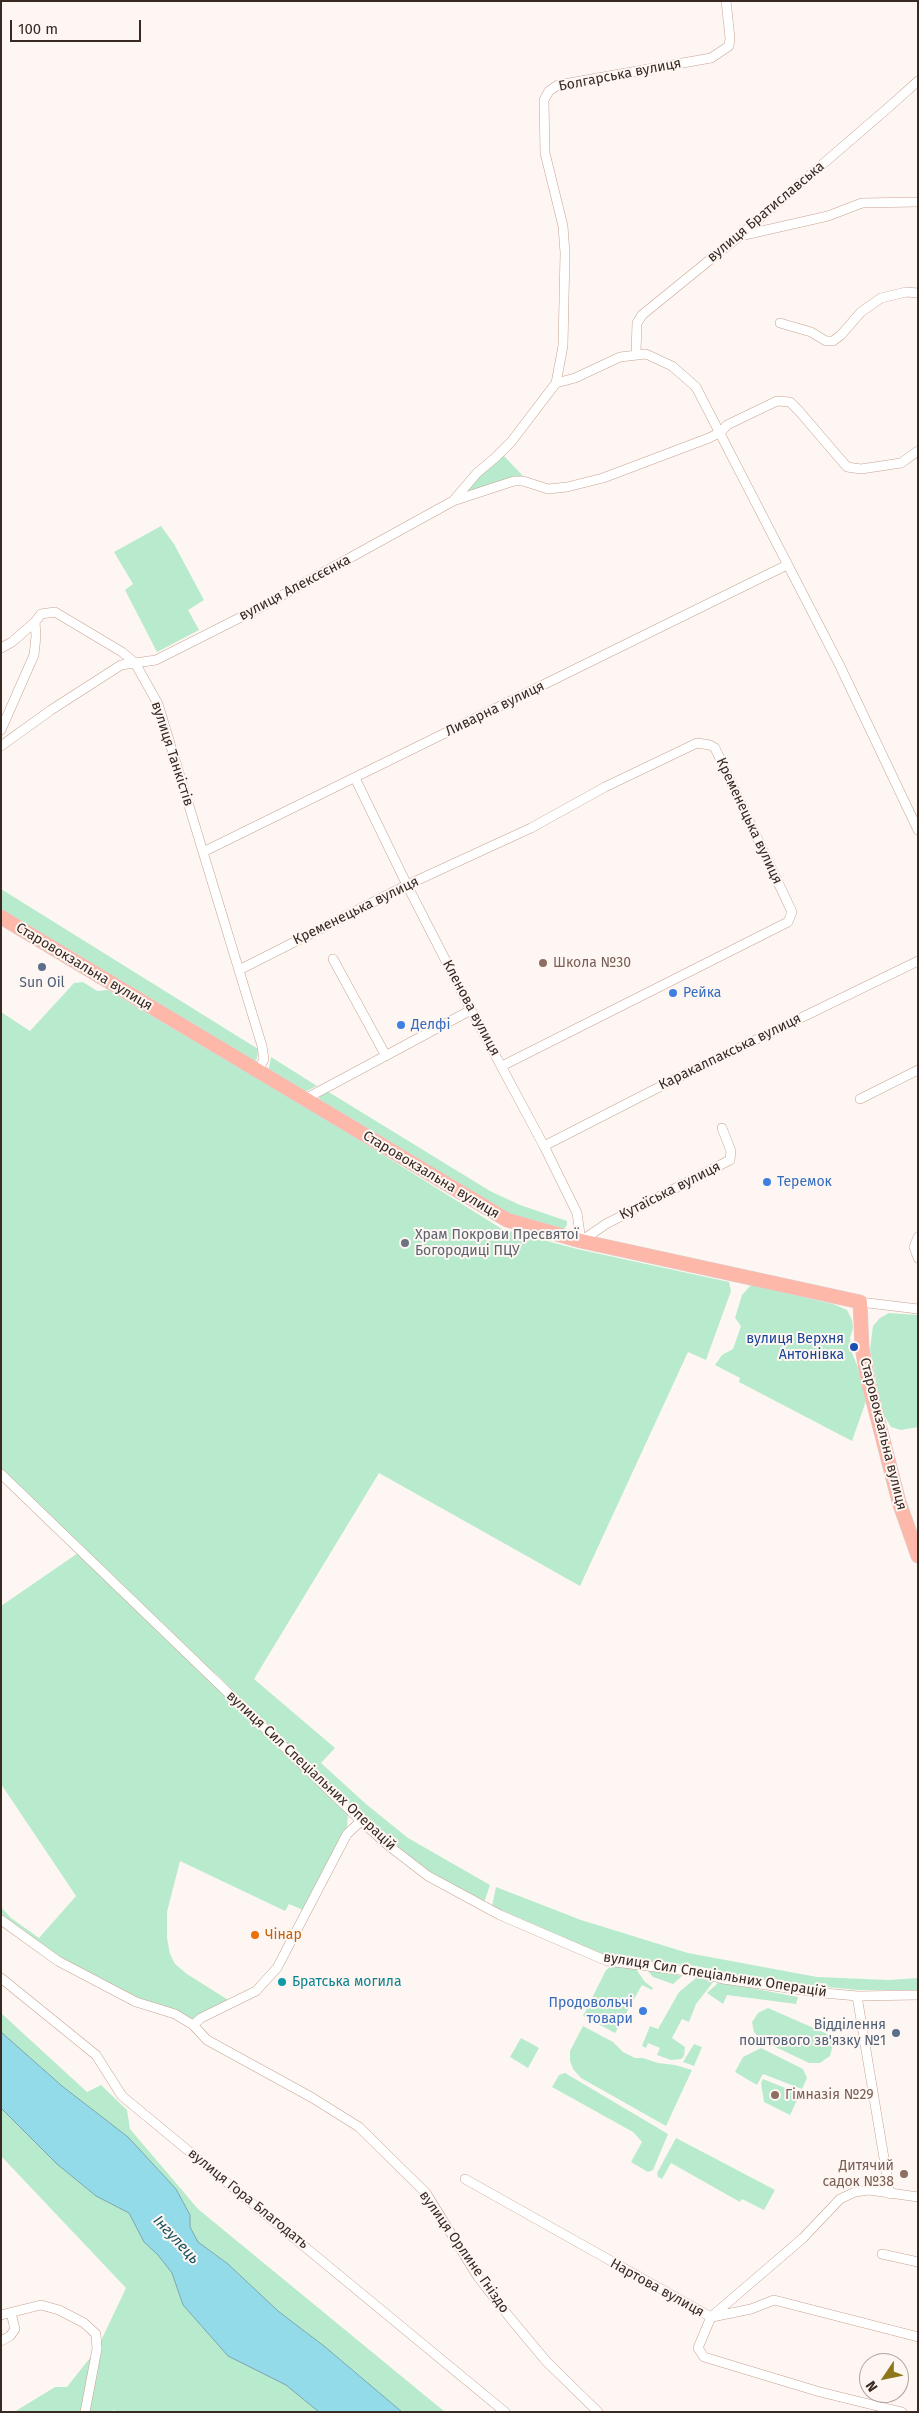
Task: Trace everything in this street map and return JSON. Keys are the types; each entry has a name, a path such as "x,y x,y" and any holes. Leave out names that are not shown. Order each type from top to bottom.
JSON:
{"main road":[{"name":"Старовокзальна вулиця","path":"1,917 507,1220 581,1241 860,1302 862,1348 869,1385 896,1492 916,1549"}],"street":[{"name":"Болгарська вулиця","path":"556,383 565,326 565,253 563,226 545,153 544,100 549,91 558,84 712,58 729,46 730,38 726,1"},
{"name":"вулиця Братиславська","path":"636,354 638,319 738,237 889,108 918,80"},
{"path":"738,237 828,216 862,203 918,202"},
{"path":"780,323 811,332 826,341 833,341 841,335 861,312 881,298 906,292 918,293"},
{"path":"556,383 575,378 604,363 636,354 657,358 688,379 701,394 840,666 918,830"},
{"name":"вулиця Алексєєнка","path":"1,746 121,665 156,660 259,608 453,501 477,473 510,442 556,383"},
{"path":"453,501 514,480 524,480 548,489 567,487 603,478 721,432 727,425 777,401 790,402 799,410 847,467 861,470 901,464 918,451"},
{"name":"Ливарна вулиця","path":"203,852 787,565"},
{"name":"вулиця Танкістів","path":"1,648 12,642 35,622 41,614 55,612 122,652 135,663 158,704 262,1046 264,1059 258,1071"},
{"path":"1,730 34,655 35,622"},
{"name":"Кременецька вулиця","path":"239,970 407,885 531,828 605,788 697,743 704,743 715,748 792,912 788,922 502,1066"},
{"name":"Кленова вулиця","path":"355,778 407,885 544,1146 577,1213 581,1241"},
{"path":"333,959 386,1056"},
{"name":"Каракалпакська вулиця","path":"544,1146 673,1080 918,961"},
{"path":"305,1099 471,1010"},
{"path":"860,1099 918,1070"},
{"name":"Кутаїська вулиця","path":"581,1241 606,1224 730,1160 731,1151 722,1128"},
{"path":"918,1237 914,1247 918,1258"},
{"path":"860,1302 918,1309"},
{"name":"вулиця Сил Спеціальних Операцій","path":"1,1474 361,1820 389,1846 428,1876 500,1915 607,1961 695,1972 723,1979 776,1987 857,1996 918,1995"},
{"path":"193,2024 201,2018 256,1991 277,1968 347,1834 361,1820"},
{"name":"вулиця Орлине Гніздо","path":"1,1920 58,1961 128,1998 175,2014 193,2024 208,2040 347,2120 393,2159 426,2193 478,2278 546,2361 598,2412"},
{"name":"вулиця Гора Благодать","path":"1,1978 96,2056 122,2096 505,2412"},
{"path":"857,1996 890,2194"},
{"name":"Нартова вулиця","path":"465,2179 711,2317 698,2348 704,2357 820,2392 902,2412"},
{"path":"711,2317 803,2238 840,2199 855,2192 869,2190 918,2197"},
{"path":"882,2254 918,2262"},
{"path":"711,2317 751,2309 774,2300 918,2336"},
{"path":"1,2315 42,2305 59,2310 84,2323 96,2334 97,2349 85,2412"},
{"path":"1,2341 10,2336 15,2329 11,2313"}],"green space":[{"path":"503,455 524,477 500,481 468,494 464,490"},
{"path":"161,526 174,544 204,600 188,610 199,630 157,652 125,590 133,584 114,552"},
{"path":"1,889 258,1049 257,1059 254,1061 1,910"},
{"path":"83,982 97,991 108,990 329,1121 502,1229 577,1249 729,1282 731,1291 706,1360 688,1352 580,1586 379,1473 254,1679 335,1748 321,1763 366,1804 408,1838 490,1885 484,1903 430,1873 390,1843 215,1673 212,1677 1,1474 1,1012 30,1031 74,983"},
{"path":"271,1057 317,1086 304,1092 272,1074 269,1068"},
{"path":"327,1091 490,1191 520,1205 567,1221 567,1225 564,1229 517,1219 319,1101 320,1095"},
{"path":"751,1285 833,1304 847,1310 852,1320 853,1328 850,1338 852,1353 859,1370 866,1401 852,1441 739,1382 740,1378 715,1365 722,1355 733,1349 741,1326 735,1318 742,1295"},
{"path":"889,1313 918,1315 918,1427 901,1430 891,1427 882,1412 870,1349 873,1326 880,1318"},
{"path":"78,1553 340,1804 348,1815 347,1827 303,1910 289,1904 285,1911 180,1861 167,1912 167,1938 170,1954 175,1964 187,1974 233,2003 193,2025 113,1991 1,1920 1,1907 11,1918 39,1938 76,1896 1,1784 1,1606"},
{"path":"496,1887 581,1920 688,1953 817,1977 889,1980 918,1978 918,1990 858,1990 764,1981 696,1966 609,1957 492,1906"},
{"path":"614,1965 636,1969 645,1982 653,1988 652,1990 642,1985 615,2033 583,2016 606,1970"},
{"path":"646,1969 682,1976 673,1984 653,1977"},
{"path":"696,1978 714,1981 696,2004 689,2022 682,2019 672,2038 685,2047 684,2056 681,2059 671,2060 657,2055 660,2048 648,2043 646,2048 642,2046 650,2026 658,2029 679,1992"},
{"path":"719,1982 798,1997 796,2004 727,1995 723,2004 707,1993"},
{"path":"768,2008 831,2037 833,2045 830,2056 820,2063 809,2063 761,2040 754,2032 752,2022 758,2013"},
{"path":"1,2013 87,2092 101,2085 127,2110 130,2129 198,2209 445,2412 402,2412 324,2346 278,2311 228,2264 198,2242 190,2227 190,2215 176,2189 128,2137 62,2086 1,2032"},
{"path":"583,2026 613,2042 623,2052 635,2058 643,2058 692,2070 666,2126 581,2078 573,2069 570,2061 570,2051"},
{"path":"521,2038 539,2048 528,2068 510,2057"},
{"path":"694,2044 702,2047 694,2066 683,2062"},
{"path":"761,2048 803,2069 807,2078 802,2089 763,2074 757,2085 735,2072 743,2057"},
{"path":"565,2073 668,2134 653,2170 648,2172 631,2162 642,2142 633,2132 552,2087 559,2075"},
{"path":"763,2079 800,2094 790,2115 764,2102 761,2083"},
{"path":"1,2108 57,2164 96,2196 129,2213 144,2242 158,2255 172,2273 183,2305 228,2356 286,2385 319,2412 117,2412 114,2410 112,2412 14,2412 55,2387 67,2387 97,2349 126,2288 1,2156"},
{"path":"676,2138 775,2190 764,2210 742,2199 740,2202 671,2163 662,2179 658,2177 657,2173"}],"water":[{"name":"Інгулець","path":"1,2032 62,2086 128,2137 176,2189 190,2215 190,2227 198,2242 228,2264 278,2311 324,2346 402,2412 319,2412 286,2385 228,2356 183,2305 172,2273 158,2255 144,2242 129,2213 96,2196 57,2164 1,2108"}],"place":[{"name":"Школа №30","path":"543,963"},
{"name":"Sun Oil","path":"42,967"},
{"name":"Рейка","path":"673,993"},
{"name":"Делфі","path":"401,1025"},
{"name":"Теремок","path":"767,1182"},
{"name":"Храм Покрови Пресвятої Богородиці ПЦУ","path":"405,1243"},
{"name":"вулиця Верхня Антонівка","path":"854,1347"},
{"name":"Чінар","path":"255,1935"},
{"name":"Братська могила","path":"282,1982"},
{"name":"Продовольчі товари","path":"643,2011"},
{"name":"Відділення поштового зв'язку №1","path":"896,2033"},
{"name":"Гімназія №29","path":"775,2095"},
{"name":"Дитячий садок №38","path":"904,2174"}]}
